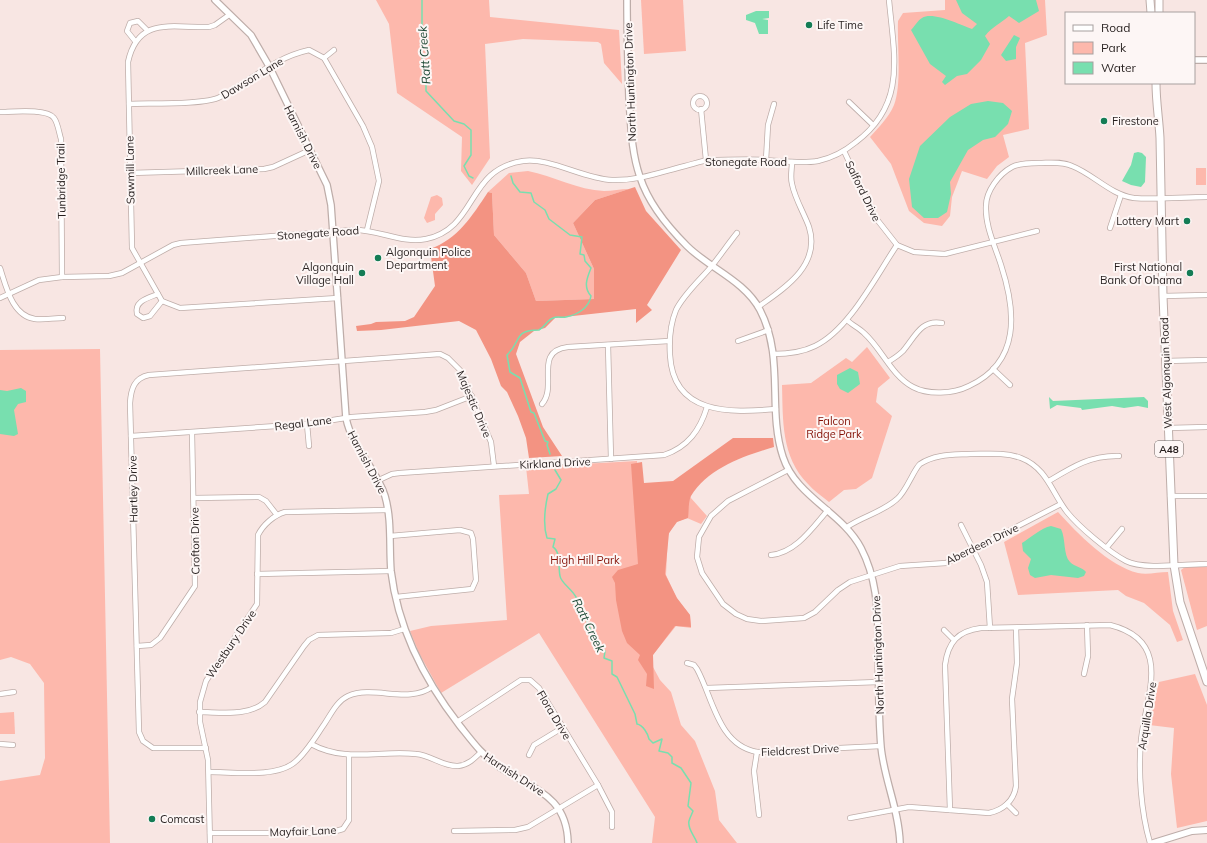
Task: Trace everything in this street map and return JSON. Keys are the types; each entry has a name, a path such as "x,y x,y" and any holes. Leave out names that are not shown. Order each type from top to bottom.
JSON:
{"main road":[{"path":"1150,0 1151,12"},
{"path":"1159,0 1159,12"},
{"name":"West Algonquin Road","path":"1156,84 1156,109 1159,116 1160,138 1163,296 1170,496 1174,564 1180,602 1207,682"},
{"path":"1152,843 1192,831 1207,830"}],"street":[{"name":"Harnish Drive","path":"215,0 251,35 269,66 327,185 331,206 346,418 350,435 379,480 388,510 391,571 404,630 432,687 457,722 481,752 498,766 541,791 550,798 559,809 565,823 568,843"},
{"name":"North Huntington Drive","path":"626,0 631,142 640,178 652,202 671,229 689,248 740,287 758,307 769,330 773,354 780,449 788,470 800,485 847,527 859,544 872,574 877,602 881,746 898,826 900,843"},
{"name":"Stonegate Road","path":"0,298 40,280 62,277 109,276 122,273 173,245 181,243 332,231 367,230 408,240 422,240 439,235 452,227 462,217 482,184 501,167 525,161 540,161 590,177 613,180 640,178 706,160 766,160 792,162 819,161 844,151 862,137 887,107 894,82 889,0"},
{"path":"135,41 127,31 130,23 138,21 147,30 167,27 209,27 215,25 229,15"},
{"name":"Sawmill Lane","path":"147,30 135,41 128,62 132,248 162,301"},
{"name":"Dawson Lane","path":"129,104 206,101 219,98 273,63 297,53 309,50 324,58"},
{"path":"334,50 324,58 363,126 372,147 379,181 367,230"},
{"path":"1195,60 1207,60"},
{"path":"849,102 873,125"},
{"path":"766,160 768,125 774,104"},
{"path":"701,109 706,160"},
{"name":"Tunbridge Trail","path":"0,112 36,111 50,115 54,118 59,129 61,139 62,277"},
{"name":"Millcreek Lane","path":"130,173 264,169 273,167 310,150"},
{"name":"Salford Drive","path":"844,151 875,217 896,245"},
{"path":"758,307 787,287 800,273 811,252 811,235 792,183 792,162"},
{"path":"847,320 865,333 898,377 906,383 923,391 933,392 961,390 970,386 993,369 1009,345 1011,326 1008,289 986,218 985,205 989,192 1004,171 1014,166 1048,163 1070,165 1121,194 1134,198 1207,197"},
{"path":"1110,228 1121,194"},
{"path":"773,354 788,354 814,347 830,337 847,320 896,245 914,252 945,254 1037,231"},
{"path":"737,233 676,310 669,341 672,371 678,386 687,396 708,407 728,411 776,409"},
{"path":"0,268 15,306 28,317 34,319 63,318"},
{"path":"158,294 140,303 136,308 138,314 142,318 150,316 162,301 186,309 338,298"},
{"path":"1163,296 1207,295"},
{"path":"888,362 902,352 914,335 923,327 930,322 942,323"},
{"path":"738,341 769,330"},
{"path":"542,404 548,395 548,361 554,352 562,347 669,341"},
{"path":"608,344 611,459"},
{"name":"Majestic Drive","path":"342,361 440,354 455,363 460,370 472,396 491,442 494,466"},
{"path":"1166,360 1207,360"},
{"name":"Hartley Drive","path":"206,748 158,749 150,747 143,741 138,726 131,393 136,381 144,376 342,361"},
{"path":"993,369 1010,385"},
{"name":"Regal Lane","path":"131,436 307,424 346,418 436,410 472,396"},
{"name":"Kirkland Drive","path":"379,480 392,474 657,456 678,449 694,436 708,407"},
{"path":"307,424 309,446"},
{"path":"1168,428 1207,427"},
{"name":"Crofton Drive","path":"137,646 151,644 160,638 195,586 192,433"},
{"path":"847,527 859,518 889,506 903,493 919,465 943,455 994,454 1017,456 1035,466 1049,481 1061,504 1074,521 1125,560 1139,565 1207,564"},
{"path":"1049,481 1081,462 1091,458 1099,456 1118,456"},
{"name":"Aberdeen Drive","path":"788,470 728,501 711,516 702,530 697,551 699,565 723,604 732,612 747,619 761,621 798,619 815,612 844,585 872,574 900,566 946,563 1061,504"},
{"path":"1170,496 1207,496"},
{"path":"194,498 259,497 266,501 277,515 291,512 388,510"},
{"path":"771,554 784,551 803,538 828,510"},
{"name":"Westbury Drive","path":"210,843 209,772 199,712 201,694 206,681 255,608 257,600 258,534 262,528 277,515"},
{"path":"961,525 988,582 990,628"},
{"path":"1108,547 1122,529"},
{"path":"390,536 460,530 471,533 473,538 476,580 472,589 396,597"},
{"path":"257,574 391,571"},
{"path":"1084,674 1088,656 1087,625"},
{"name":"Arquilla Drive","path":"953,640 969,630 990,628 1110,625 1127,631 1142,643 1151,662 1152,679 1141,754 1143,811 1152,843"},
{"path":"850,818 894,808 917,807 989,813 999,810 1007,804 1013,795 1016,786 1012,699 1017,663 1016,628"},
{"path":"199,712 245,711 261,706 304,646 309,640 318,635 391,634 404,630"},
{"path":"944,630 953,640 948,649 945,665 950,810"},
{"name":"Fieldcrest Drive","path":"687,662 694,665 697,669 707,688 727,735 738,746 756,752 881,746"},
{"name":"Flora Drive","path":"457,722 510,686 521,680 530,680 539,688 598,785 612,812 612,827"},
{"path":"707,688 880,682"},
{"path":"209,772 278,770 296,762 311,744 336,706 347,697 360,694 414,693 432,687"},
{"path":"0,694 14,692"},
{"path":"529,755 534,745 562,728"},
{"path":"0,744 13,745"},
{"path":"311,744 329,752 349,755 415,753 454,766 470,763 481,752"},
{"path":"756,752 754,771 759,815"},
{"name":"Mayfair Lane","path":"210,833 333,832 343,829 349,820 350,814 349,755"},
{"path":"454,831 521,829 528,827 598,785"},
{"path":"1007,804 1016,813"}],"green space":[{"path":"376,0 489,0 490,17 619,30 622,84 604,63 601,44 598,42 523,39 485,44 490,158 472,185 461,171 462,137 397,93 389,24"},
{"path":"641,0 683,0 686,51 644,54"},
{"path":"945,0 1045,0 1047,35 1025,43 1029,129 1003,135 1009,157 997,166 987,179 962,171 952,197 950,216 942,226 924,223 909,211 891,164 870,137 884,122 894,105 899,76 898,21 903,13 945,10"},
{"path":"1196,168 1206,168 1206,185 1196,185"},
{"path":"528,171 575,186 594,190 607,191 629,189 595,200 573,223 594,269 594,299 536,301 526,273 494,235 492,193 488,192 509,173"},
{"path":"437,195 442,198 443,205 435,214 435,220 427,223 424,218 431,197"},
{"name":"Falcon Ridge Park","path":"867,347 890,378 878,388 876,402 892,416 872,478 856,489 844,490 829,502 815,491 799,473 788,450 785,438 782,385 811,383 846,358 852,362"},
{"path":"100,349 110,843 0,843 0,781 40,775 45,758 44,683 30,664 11,657 0,660 0,350"},
{"name":"High Hill Park","path":"637,461 639,499 690,497 707,516 701,524 687,518 676,522 668,535 666,575 677,599 690,615 691,628 676,626 652,656 653,667 660,680 671,692 681,725 695,741 715,791 719,820 737,843 652,843 655,817 539,633 441,693 419,653 410,631 431,626 507,620 499,495 529,494 526,467"},
{"path":"1058,512 1094,548 1127,569 1142,574 1168,572 1173,611 1183,640 1177,642 1170,625 1144,603 1126,596 1118,590 1018,595 1004,542"},
{"path":"1207,566 1207,626 1197,630 1181,570 1185,567"},
{"path":"1195,674 1207,705 1207,821 1177,828 1171,774 1174,728 1149,725 1159,682"},
{"path":"14,712 15,734 0,734 0,713"}],"shaded area":[{"path":"635,187 646,211 681,250 647,305 652,310 636,323 636,309 555,318 545,328 534,331 520,342 516,354 543,427 562,456 529,458 526,438 518,416 507,392 501,386 491,359 476,330 459,321 381,330 357,331 356,326 376,322 405,321 414,317 435,286 430,249 449,239 464,226 488,192 492,193 494,235 526,273 536,301 594,299 594,269 573,223 595,200"},
{"path":"733,438 773,438 774,447 728,464 707,478 698,486 690,498 688,518 677,522 669,533 665,574 677,598 690,615 691,627 675,626 653,655 654,689 646,686 647,674 638,660 640,655 627,643 622,631 616,600 615,583 612,577 618,570 638,564 631,464 642,462 644,483 673,481"}],"water":[{"path":"956,0 1036,0 1039,11 1019,23 1009,16 994,27 985,36 990,44 981,60 967,74 957,76 945,85 942,82 946,76 930,64 911,30 922,18 927,16 939,17 972,29 977,24 962,13"},
{"path":"756,11 769,11 769,18 762,19 768,20 768,34 759,34 755,23 746,20 746,15"},
{"path":"1014,35 1020,38 1016,47 1016,59 1006,61 1001,55"},
{"path":"988,101 1003,103 1012,111 1008,124 995,137 983,140 968,150 950,182 951,194 947,212 938,218 924,218 912,207 909,179 920,146 950,117 971,104"},
{"path":"1134,153 1142,153 1146,157 1145,182 1141,187 1122,181 1131,165"},
{"path":"850,368 858,372 860,384 848,393 840,389 837,384 837,375"},
{"path":"21,388 26,391 26,402 18,404 14,410 18,434 14,436 0,434 0,390 7,391"},
{"path":"1049,397 1053,401 1144,397 1148,401 1148,408 1138,406 1124,408 1112,406 1082,410 1081,408 1057,405 1050,409"},
{"path":"1051,526 1061,529 1064,537 1066,555 1072,564 1086,572 1084,576 1078,578 1051,575 1035,578 1030,575 1028,568 1031,559 1023,551 1022,543 1040,531"}],"waterway":[{"name":"Ratt Creek","path":"422,0 422,57 425,72 424,78 426,80 426,91 454,121 464,124 471,130 471,155 464,166 469,176 473,178"},
{"name":"Ratt Creek","path":"511,176 513,183 520,192 531,193 534,202 545,210 549,219 570,235 582,237 580,254 584,255 585,261 591,268 586,286 591,296 588,304 578,313 570,316 556,317 551,319 539,330 531,330 521,334 512,350 507,355 510,372 520,378 531,412 534,413 545,441 548,442 547,445 550,454"},
{"name":"Ratt Creek","path":"555,470 561,480 556,489 548,494 545,510 545,527 547,538 555,539 553,547 557,552 561,579 580,603 592,632 600,646 605,651 604,658 612,661 612,674 617,677 635,714 637,724 643,728 653,743 662,739 659,751 668,753 672,757 672,763 681,768 691,783 688,806 693,811 689,824 690,830 697,843"}],"place":[{"name":"Life Time","path":"809,25"},
{"name":"Firestone","path":"1104,121"},
{"name":"Lottery Mart","path":"1187,221"},
{"name":"Algonquin Police Department","path":"378,258"},
{"name":"Algonquin Village Hall","path":"362,273"},
{"name":"First National Bank Of Ohama","path":"1190,273"},
{"name":"Comcast","path":"152,819"}]}
